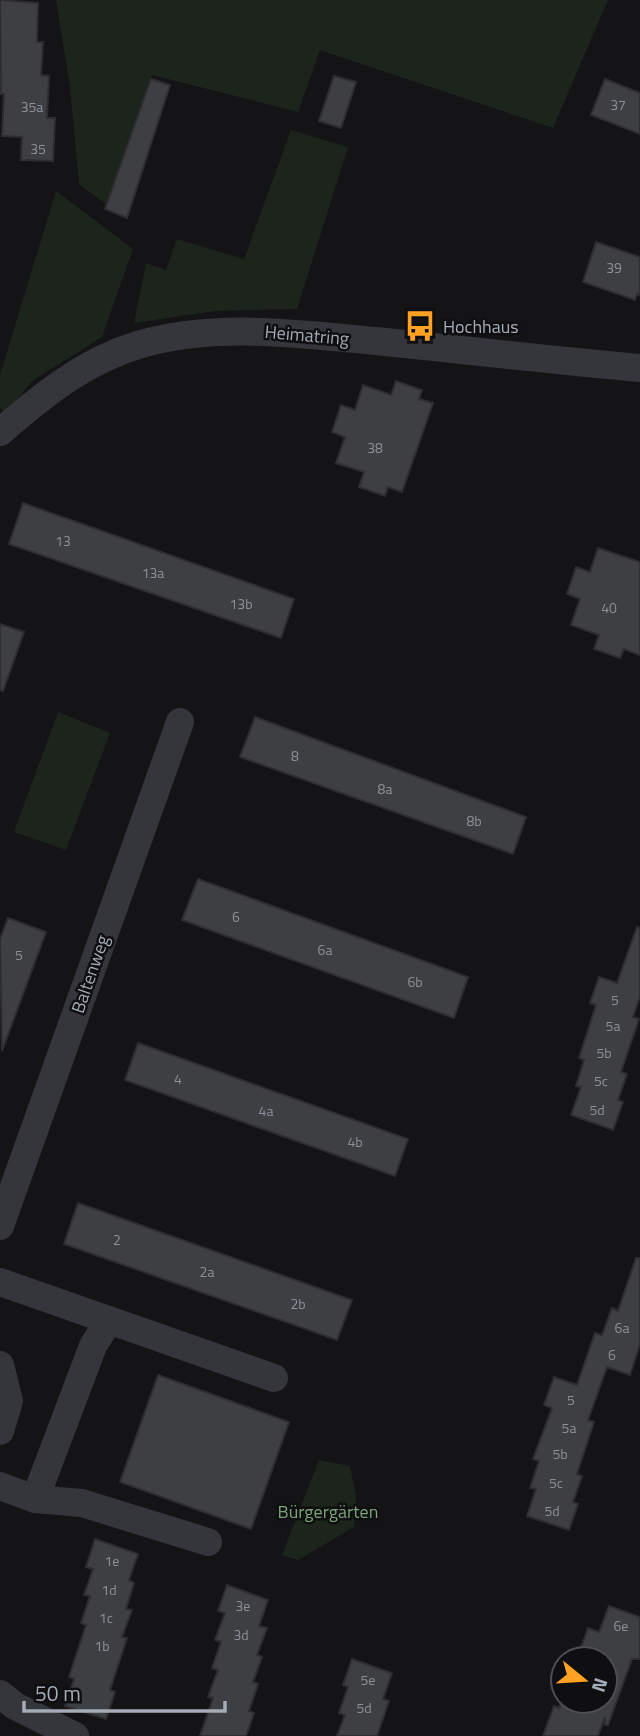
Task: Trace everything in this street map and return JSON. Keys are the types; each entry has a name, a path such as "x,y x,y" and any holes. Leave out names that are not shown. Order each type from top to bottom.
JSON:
{"street":[{"name":"Heimatring","path":"0,432 51,387 103,358 139,344 188,335 255,330 640,368"},
{"name":"Baltenweg","path":"0,1226 180,722"},
{"path":"0,1282 274,1378"},
{"path":"35,1500 93,1346 109,1320"},
{"path":"0,1365 9,1401 0,1431"},
{"path":"0,1486 35,1500 82,1503 208,1542"},
{"path":"0,1694 15,1706 75,1736"}],"green space":[{"path":"56,0 608,0 553,128 320,50 298,112 152,75 107,205 79,184 70,87"},
{"path":"291,130 348,147 297,309 215,311 134,323 146,263 166,270 177,239 244,259"},
{"path":"56,191 133,249 102,337 32,381 6,413 0,408 0,375"},
{"path":"58,712 110,733 66,850 14,832"},
{"name":"Bürgergärten","path":"319,1460 350,1466 356,1496 354,1527 298,1560 282,1555"}],"building":[{"path":"0,0 38,3 37,42 43,42 41,75 49,76 47,118 55,118 53,161 21,160 22,137 2,136 4,94 1,94"},
{"path":"334,76 356,82 341,128 319,121"},
{"path":"151,79 170,85 127,218 105,209"},
{"path":"605,79 640,93 640,134 591,115"},
{"path":"596,242 640,257 640,295 637,294 635,300 583,282"},
{"path":"396,381 422,390 419,399 433,403 402,492 388,487 385,496 359,487 364,472 336,463 345,437 332,432 341,405 355,410 363,385 391,395"},
{"path":"23,503 294,599 281,638 9,544"},
{"path":"598,548 640,562 640,655 624,649 620,658 594,649 599,635 571,625 580,599 567,594 576,567 590,572"},
{"path":"0,624 24,632 3,691 0,690"},
{"path":"255,717 526,817 513,854 240,757"},
{"path":"198,879 468,977 454,1018 182,920"},
{"path":"8,918 46,932 2,1051 0,939"},
{"path":"637,927 640,928 640,996 633,1017 639,1019 621,1072 627,1074 618,1100 623,1102 613,1130 571,1115 581,1087 576,1086 584,1060 579,1058 596,1005 590,1003 599,977 617,983"},
{"path":"138,1043 408,1139 395,1176 125,1080"},
{"path":"78,1203 352,1300 337,1340 64,1244"},
{"path":"636,1258 640,1258 640,1344 630,1375 607,1367 588,1420 594,1422 577,1474 582,1476 573,1502 578,1504 569,1530 527,1516 536,1489 530,1488 539,1461 533,1459 552,1408 544,1405 554,1377 577,1385 595,1333 602,1335 612,1308 618,1311"},
{"path":"158,1375 289,1422 251,1529 120,1482"},
{"path":"95,1539 138,1554 129,1580 134,1583 126,1609 132,1610 122,1637 127,1638 110,1690 115,1692 106,1719 65,1706 74,1679 69,1677 86,1625 81,1623 90,1596 84,1595 93,1569 86,1567"},
{"path":"227,1585 268,1600 259,1626 267,1628 257,1655 262,1657 253,1682 258,1684 249,1711 254,1713 246,1736 200,1736 213,1698 208,1697 218,1670 212,1668 221,1642 215,1640 225,1613 218,1611"},
{"path":"609,1606 640,1617 640,1659 632,1659 619,1695 619,1645 582,1645 588,1628 599,1632"},
{"path":"352,1659 392,1673 383,1699 389,1701 377,1736 337,1736 345,1715 339,1713 348,1687 343,1685"},
{"path":"551,1715 612,1715 608,1725 605,1725 605,1717 598,1736 543,1736"}],"place":[{"name":"Hochhaus","path":"420,326"}]}
